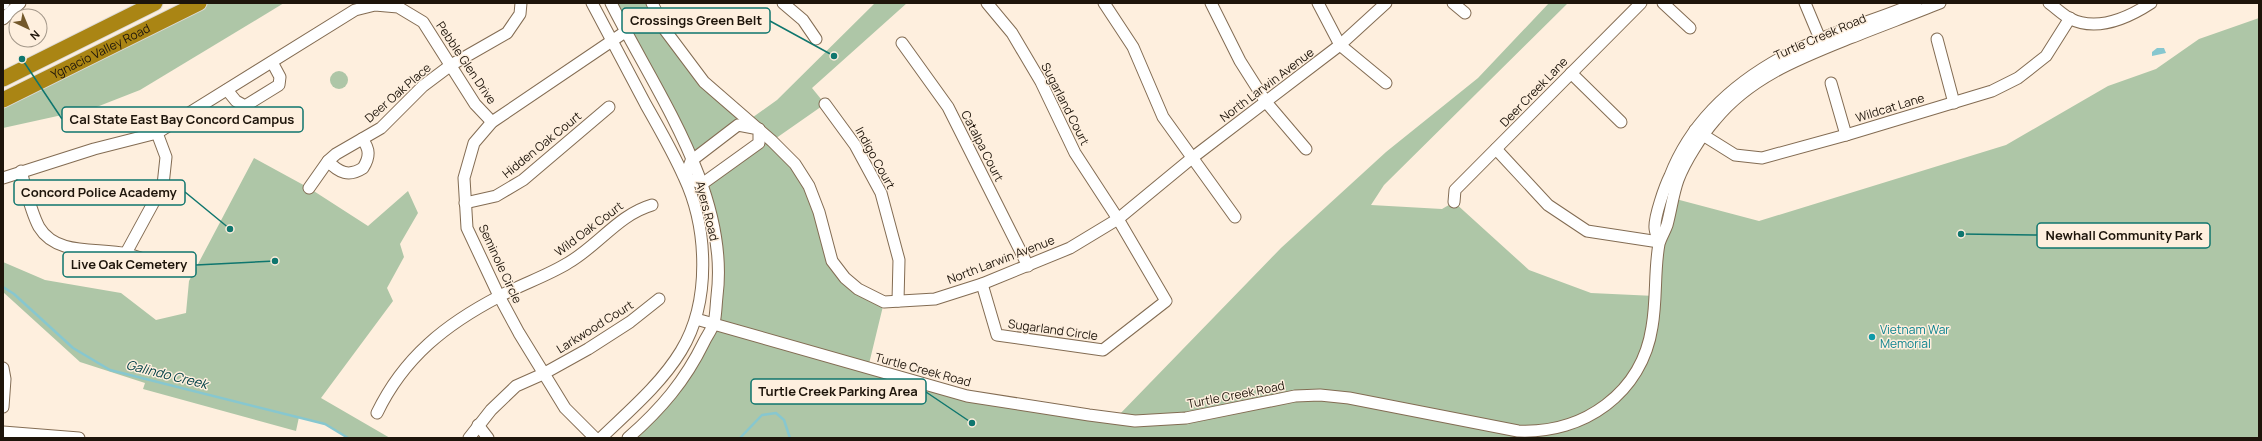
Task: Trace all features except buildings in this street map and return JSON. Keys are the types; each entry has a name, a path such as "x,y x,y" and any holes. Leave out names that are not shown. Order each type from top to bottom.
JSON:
{"highway":[{"name":"Ygnacio Valley Road","path":"3,79 155,3"},
{"name":"Ygnacio Valley Road","path":"3,100 199,3"}],"street":[{"path":"3,20 20,3"},
{"name":"Deer Oak Place","path":"309,188 328,161 336,154 381,128 423,86 451,65 507,33 520,14 521,3"},
{"name":"Ayers Road","path":"592,3 685,177 699,222 703,247 702,282 696,319 681,351 652,388 601,438"},
{"name":"Ayers Road","path":"611,3 625,32 668,109 702,184 713,217 718,256 719,281 714,323 680,385 659,409 628,438"},
{"name":"North Larwin Avenue","path":"652,3 664,30 704,82 795,164 809,186 819,212 832,261 845,278 858,289 884,302 935,299 982,284 1070,248 1118,219 1192,158 1340,45 1386,3"},
{"path":"783,3 803,20 816,39"},
{"name":"Sugarland Court","path":"988,3 1012,33 1041,82 1075,153 1118,219 1166,301"},
{"path":"1104,3 1133,48 1162,117 1235,217"},
{"path":"1211,3 1240,60 1266,102 1306,149"},
{"path":"1318,3 1340,45 1386,83"},
{"path":"1453,3 1465,13"},
{"name":"Deer Creek Lane","path":"1454,202 1455,190 1641,3"},
{"path":"1663,3 1690,28"},
{"path":"1805,3 1822,44"},
{"name":"Turtle Creek Road","path":"696,319 967,396 1135,421 1186,418 1295,396 1320,395 1349,398 1503,429 1532,432 1571,424 1587,418 1617,395 1640,366 1647,351 1652,327 1660,242 1666,226 1678,178 1699,133 1755,82 1822,44 1916,3"},
{"name":"Turtle Creek Road","path":"1822,44 1940,3"},
{"path":"2049,3 2070,18 2090,24 2111,22 2133,15 2151,3"},
{"name":"Pebble Glen Drive","path":"3,178 21,171 94,149 157,133 356,10 375,4 399,5 423,22 475,104 492,122"},
{"name":"Wildcat Lane","path":"1699,133 1735,155 1762,158 1954,103 1992,91 2018,78 2046,56 2070,18"},
{"name":"Seminole Circle","path":"596,438 565,408 543,374 499,296 467,228 464,178 474,144 492,122 611,40 625,32"},
{"path":"1937,39 1954,103"},
{"name":"Catalpa Court","path":"902,43 948,107 1028,266"},
{"path":"227,90 236,101 246,106 279,85 280,77 272,62"},
{"path":"1571,73 1621,122"},
{"path":"1831,83 1846,135"},
{"name":"Indigo Court","path":"825,104 855,145 881,193 899,260 898,301"},
{"name":"Hidden Oak Court","path":"465,203 496,196 524,180 608,107"},
{"path":"738,125 759,130 759,143 702,184 685,177 691,161 738,125"},
{"path":"126,254 163,185 166,157 157,133"},
{"name":"Deer Oak Place","path":"328,161 342,173 350,174 364,168 369,153 362,139"},
{"path":"1496,149 1548,205 1587,231 1660,242"},
{"path":"21,171 34,215 40,228 52,240 66,246 85,250 126,254 165,266"},
{"name":"Wild Oak Court","path":"378,413 387,392 401,373 436,336 499,296 569,263 628,215 652,205"},
{"name":"Sugarland Circle","path":"982,284 997,335 1103,350 1166,301"},
{"name":"Larkwood Court","path":"469,438 478,425 516,386 543,374 630,322 660,299"},
{"path":"3,368 5,380 3,407"},
{"path":"478,425 488,438"},
{"path":"3,432 80,438"}],"green space":[{"path":"199,3 284,3 140,90 94,108 3,128 3,100"},
{"path":"611,3 652,3 704,82 749,120 777,100 875,3 907,3 812,88 825,104 772,141 795,164 825,241 845,278 884,302 868,368 916,383 1116,418 1281,248 1386,152 1478,78 1549,3 1568,3 1384,185 1371,205 1442,209 1454,202 1529,270 1591,293 1655,296 1672,198 1759,221 2006,145 2108,86 2156,69 2199,39 2259,18 2259,438 628,438 659,409 714,323 719,281 702,184 759,143 759,130 738,125 691,161"},
{"path":"339,71 345,74 348,80 345,86 339,89 333,86 330,80 333,74"},
{"path":"254,158 309,188 368,226 408,191 418,213 400,244 404,257 387,288 393,301 321,398 390,438 348,438 325,424 299,417 296,431 143,389 145,383 80,362 3,292 3,262 45,280 121,293 156,320 186,313 189,281"}],"water":[{"path":"2157,48 2164,48 2166,53 2152,56 2152,52"}],"waterway":[{"name":"Galindo Creek","path":"3,287 14,294 73,348 110,370 325,424 348,438"},
{"name":"Galindo Creek","path":"740,438 762,415 776,413 784,420 790,438"}],"place":[{"name":"Crossings Green Belt","path":"834,56"},
{"name":"Cal State East Bay Concord Campus","path":"22,59"},
{"name":"Concord Police Academy","path":"230,229"},
{"name":"Newhall Community Park","path":"1961,234"},
{"name":"Live Oak Cemetery","path":"275,261"},
{"name":"Vietnam War Memorial","path":"1872,337"},
{"name":"Turtle Creek Parking Area","path":"972,423"}]}
